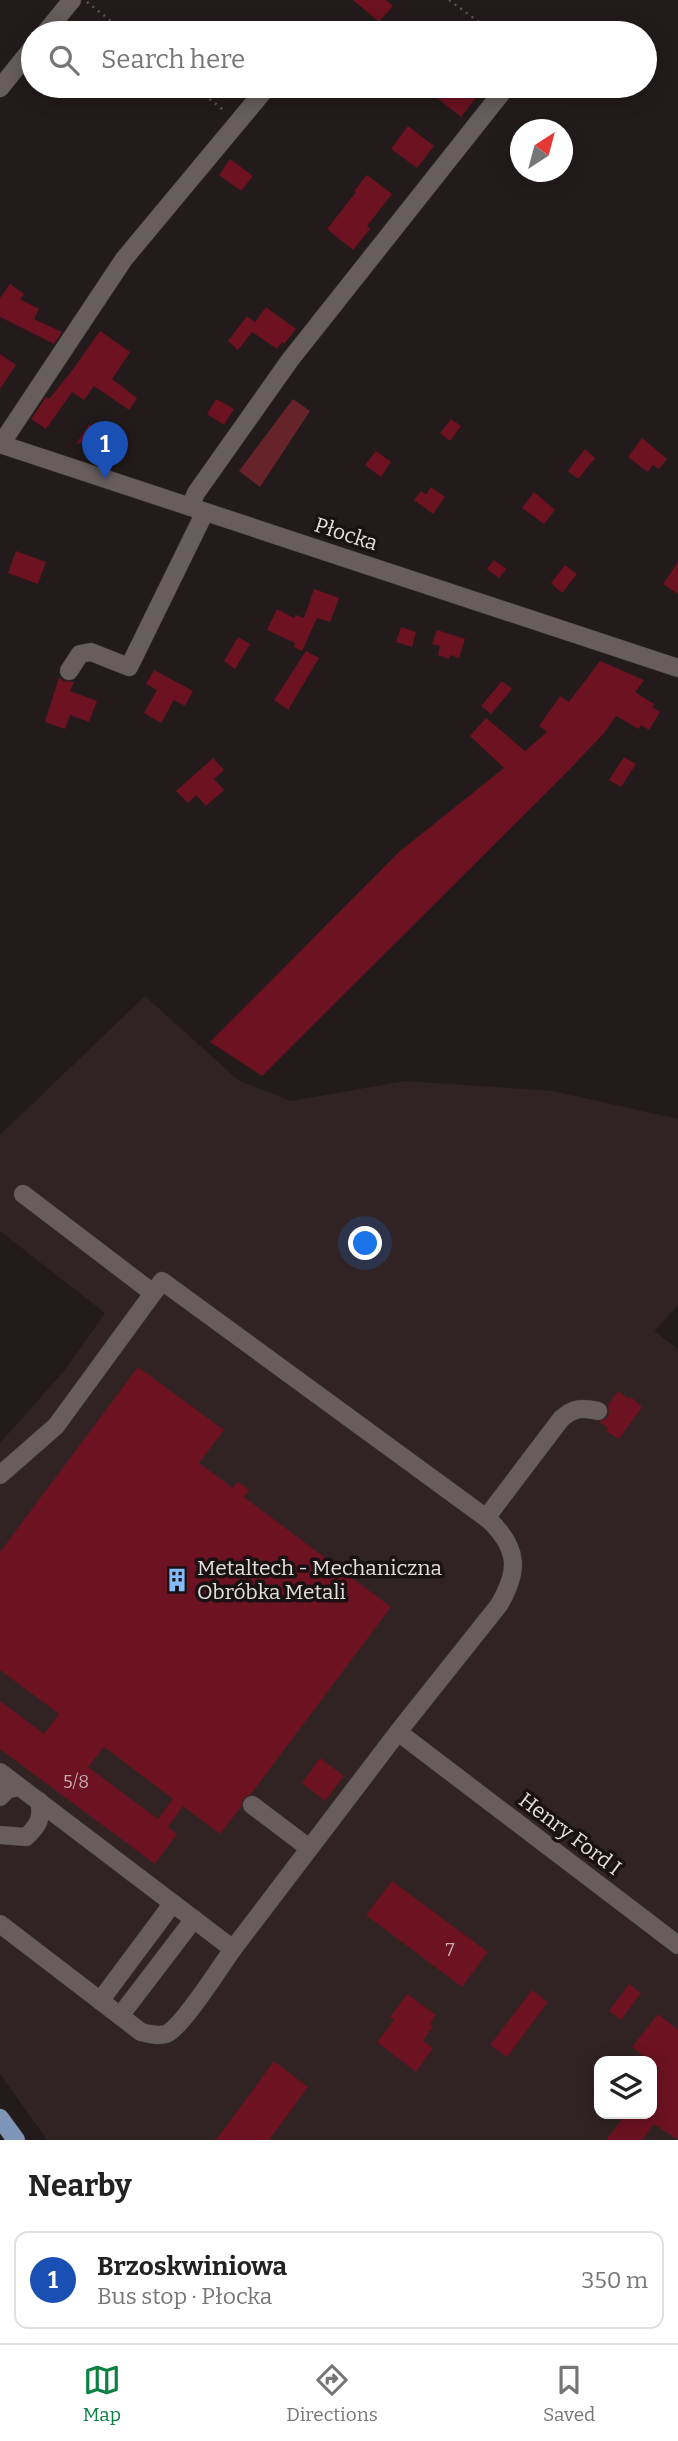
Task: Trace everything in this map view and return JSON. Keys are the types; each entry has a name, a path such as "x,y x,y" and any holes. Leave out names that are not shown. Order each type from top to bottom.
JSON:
{"main road":[{"path":"0,2118 16,2140"}],"street":[{"path":"55,21 72,0"},
{"path":"0,88 21,62"},
{"path":"1,444 124,259 258,98"},
{"path":"69,671 80,654 91,652 136,670 198,509 196,493 290,360 497,98"},
{"name":"Płocka","path":"1,444 678,668"},
{"path":"23,1194 153,1293"},
{"path":"0,1475 56,1426 162,1281 486,1518 505,1535 514,1569 511,1585 483,1626 398,1732 180,2022 167,2034 141,2032 0,1924"},
{"path":"486,1518 561,1419 583,1407 598,1411"},
{"name":"Henry Ford I","path":"398,1732 678,1945"},
{"path":"0,1772 233,1949"},
{"path":"0,1797 8,1789 20,1787"},
{"path":"0,1835 26,1837 37,1827 42,1815 39,1801"},
{"path":"252,1805 309,1849"},
{"path":"100,2001 173,1903"},
{"path":"120,2017 194,1919"}],"path":[{"path":"84,0 111,21"},
{"path":"449,0 478,21"},
{"path":"208,98 238,121"}],"shaded area":[{"path":"293,399 310,411 260,487 239,471"},
{"path":"145,996 238,1080 291,1101 405,1081 553,1091 678,1119 678,1305 654,1331 678,1349 678,2140 47,2140 0,2074 0,1443 65,1370 105,1313 0,1231 0,1135"}],"building":[{"path":"353,0 386,0 393,6 378,21"},
{"path":"437,98 476,98 461,117"},
{"path":"408,126 434,146 417,168 391,149"},
{"path":"230,159 253,176 241,191 219,175"},
{"path":"367,175 392,194 367,226 370,229 353,250 327,229"},
{"path":"10,284 24,294 20,299 39,309 34,319 62,332 54,344 0,317 0,298"},
{"path":"266,307 296,329 277,349 252,332 238,350 228,341 247,316 255,322"},
{"path":"100,331 130,352 112,379 137,398 129,410 94,386 84,400 72,392 46,429 31,419 46,397 49,399 71,372"},
{"path":"0,354 16,365 0,389"},
{"path":"216,399 234,409 224,425 207,414"},
{"path":"451,419 461,426 450,441 440,433"},
{"path":"89,424 99,431 91,442 76,444"},
{"path":"642,438 667,459 659,469 653,465 648,472 628,457"},
{"path":"585,449 595,458 578,479 568,471"},
{"path":"376,451 391,462 381,477 365,465"},
{"path":"431,487 445,497 433,514 414,500 421,491 426,495"},
{"path":"534,492 555,510 544,524 522,508"},
{"path":"16,551 46,562 38,584 8,573"},
{"path":"494,560 506,569 499,578 487,569"},
{"path":"678,562 678,594 663,584"},
{"path":"565,565 577,574 562,593 551,583"},
{"path":"314,589 339,598 330,622 317,618 302,651 294,647 295,643 267,630 277,609 294,618 296,615 304,618"},
{"path":"401,627 416,632 412,647 396,642"},
{"path":"437,630 465,639 459,658 450,655 449,659 438,655 440,646 432,644"},
{"path":"238,637 250,644 235,669 224,661"},
{"path":"306,651 319,658 288,710 274,700"},
{"path":"600,661 644,680 635,692 654,704 652,707 660,712 649,730 641,725 639,729 616,716 604,733 567,772 262,1076 210,1042 399,852 504,768 470,736 486,718 525,751 547,732 539,726 560,696 569,702"},
{"path":"154,670 193,691 185,706 174,700 161,723 144,713 157,690 146,684"},
{"path":"59,677 63,681 74,682 70,691 97,701 89,722 70,715 65,729 45,722"},
{"path":"502,681 512,689 491,714 481,706"},
{"path":"624,757 636,764 621,787 609,780"},
{"path":"213,758 224,770 214,779 224,790 206,806 196,795 188,803 176,791"},
{"name":"Metaltech - Mechaniczna Obróbka Metali","path":"138,1367 224,1430 199,1463 233,1488 238,1482 249,1490 244,1497 391,1607 251,1794 243,1799 241,1807 220,1834 183,1806 168,1827 177,1834 155,1864 0,1749 0,1701 44,1734 59,1714 0,1670 0,1552","holes":["104,1747 173,1799 158,1819 88,1767"]},
{"path":"618,1391 629,1399 631,1397 642,1407 619,1439 606,1431 608,1428 599,1422 607,1418 608,1405"},
{"path":"320,1758 344,1776 325,1801 302,1783"},
{"path":"392,1881 488,1952 462,1987 366,1915"},
{"path":"629,1984 641,1993 621,2020 609,2011"},
{"path":"532,1990 548,2002 507,2057 490,2045"},
{"path":"407,1994 436,2015 430,2024 433,2026 423,2041 433,2048 416,2072 377,2042 394,2020 390,2017"},
{"path":"658,2014 678,2030 678,2140 654,2124 642,2140 606,2140 622,2119 657,2119 657,2056 643,2056 632,2047"},
{"path":"274,2061 308,2087 269,2140 216,2140"}],"place":[{"name":"Brzoskwiniowa","path":"105,479"},
{"name":"Metaltech - Mechaniczna Obróbka Metali","path":"177,1580"}]}
